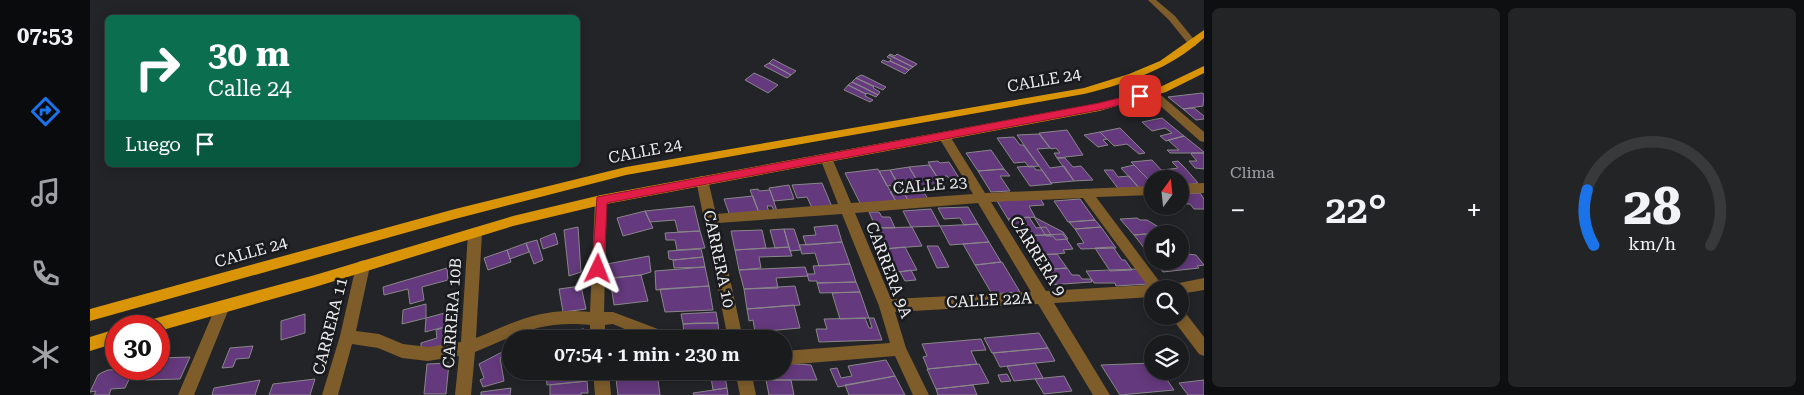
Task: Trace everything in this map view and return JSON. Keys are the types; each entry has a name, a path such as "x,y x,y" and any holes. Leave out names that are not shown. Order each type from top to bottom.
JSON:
{"main road":[{"name":"CALLE 24","path":"90,315 455,214 626,171 1084,92 1161,65 1193,44 1204,34"},
{"path":"170,321 475,233 601,200 1099,107 1152,93 1184,80 1204,69"},
{"path":"92,346 105,341"}],"street":[{"path":"1152,93 1204,138"},
{"name":"CARRERA 9","path":"944,136 1102,395"},
{"name":"CARRERA 9A","path":"826,158 886,306 899,349 921,395"},
{"name":"CARRERA 10","path":"702,180 734,330"},
{"path":"1189,189 1204,188"},
{"name":"CALLE 23","path":"710,220 981,198 1144,190"},
{"path":"1086,193 1151,280"},
{"path":"598,330 601,200"},
{"name":"CARRERA 10B","path":"463,395 468,348 475,233"},
{"name":"CARRERA 11","path":"330,395 347,336 363,266"},
{"path":"1189,286 1204,284"},
{"name":"CALLE 22A","path":"886,306 1144,291"},
{"path":"186,395 223,306"},
{"path":"347,336 379,342 402,351 428,354 468,348 534,321 565,316 597,319 613,318 643,330"},
{"path":"1186,325 1204,349"},
{"path":"792,357 899,349"},
{"path":"602,380 603,395"},
{"path":"745,380 748,395"}],"lane":[{"path":"1152,0 1172,18 1193,44"}],"building":[{"path":"890,54 895,56 897,54 917,64 913,67"},
{"path":"889,55 913,67 909,70 890,61 891,59 887,57"},
{"path":"773,59 796,71 791,75 769,63"},
{"path":"883,60 890,61 909,70 905,74 881,62"},
{"path":"769,63 791,75 787,78 764,66"},
{"path":"754,73 778,85 768,93 745,80"},
{"path":"861,75 886,87 883,90 856,78"},
{"path":"856,78 874,87 880,92 878,95 852,82"},
{"path":"852,82 878,95 876,97 866,94 848,85"},
{"path":"848,85 866,94 865,96 873,100 870,102 844,90"},
{"path":"1204,94 1203,106 1183,109 1168,97"},
{"path":"1194,108 1204,116 1204,119 1196,120 1183,109"},
{"path":"1162,118 1184,136 1166,141 1160,136 1172,133 1165,128 1152,131 1142,122"},
{"path":"1120,128 1145,153 1139,154 1127,144 1114,146 1100,132"},
{"path":"1067,130 1083,155 1057,158 1054,153 1060,153 1056,148 1051,149 1039,133"},
{"path":"1100,132 1107,139 1103,140 1108,145 1098,147 1084,135"},
{"path":"1039,134 1050,148 1037,149 1050,168 1064,166 1074,181 1051,183 1017,135"},
{"path":"1184,136 1204,153 1170,153 1167,150 1179,150 1168,140"},
{"path":"1014,137 1020,145 1023,145 1039,166 1029,167 1025,162 1014,163 997,138"},
{"path":"991,150 1004,169 978,171 966,153"},
{"path":"1192,153 1204,153 1204,169 1195,168 1189,161 1197,161"},
{"path":"1057,158 1065,158 1073,167 1081,166 1093,180 1074,181"},
{"path":"1152,160 1161,170 1144,170 1144,175 1131,162"},
{"path":"938,161 940,163 949,162 961,181 952,182 947,176 937,177 928,162"},
{"path":"1178,161 1187,170 1172,170 1178,168 1172,162"},
{"path":"929,165 942,184 921,187 909,167"},
{"path":"1134,165 1144,175 1144,190 1141,190 1121,168"},
{"path":"1033,166 1036,170 1042,170 1052,184 1030,186 1017,167"},
{"path":"909,167 928,199 908,200 890,170"},
{"path":"878,169 897,203 861,205 845,173"},
{"path":"1004,169 1010,176 1000,176 1010,191 991,192 978,171"},
{"path":"890,170 898,185 887,186 879,171"},
{"path":"1104,170 1113,170 1118,177 1129,176 1139,188 1120,191"},
{"path":"1189,173 1198,183 1189,184"},
{"path":"822,183 832,207 812,208 807,197 797,198 792,185"},
{"path":"789,185 794,199 774,201 769,188"},
{"path":"758,189 759,191 770,190 777,211 774,211 772,206 767,206 769,212 759,213 750,190"},
{"path":"902,190 908,200 896,201 890,192"},
{"path":"1200,193 1204,199 1204,209 1194,209 1189,204 1189,194"},
{"path":"753,196 759,213 730,216 724,199"},
{"path":"1040,198 1044,205 1029,206 1035,217 1008,219 997,201"},
{"path":"1080,199 1095,220 1068,222 1054,201"},
{"path":"694,206 700,231 678,232 675,220 650,222 645,211"},
{"path":"968,207 978,224 964,225 960,218 944,219 938,208"},
{"path":"931,209 940,226 911,227 903,211"},
{"path":"645,211 653,228 623,236 617,218"},
{"path":"869,212 879,212 882,217 890,217 895,228 876,228"},
{"path":"1029,217 1036,228 1046,227 1051,235 1018,236 1008,219"},
{"path":"1034,217 1063,232 1068,239 1056,240 1053,236 1046,236"},
{"path":"1137,218 1147,220 1155,225 1144,225 1144,234 1134,235 1120,219"},
{"path":"1095,220 1101,227 1075,229 1069,222"},
{"path":"978,224 989,242 950,245 940,226"},
{"path":"837,225 842,242 806,245 803,236 816,235 814,227"},
{"path":"578,227 581,272 569,276 564,230"},
{"path":"912,227 922,246 882,249 878,240 881,240 876,228"},
{"path":"1101,227 1116,248 1081,249 1077,244 1084,243 1075,229"},
{"path":"784,229 789,247 775,248 770,230"},
{"path":"784,229 794,229 801,250 790,251"},
{"path":"762,230 766,248 735,250 731,231"},
{"path":"700,231 705,248 677,250 675,240 666,240 665,233"},
{"path":"555,233 558,244 543,249 540,239"},
{"path":"1063,234 1073,249 1063,250 1065,253 1057,254 1030,255 1018,236"},
{"path":"1144,234 1144,248 1134,235"},
{"path":"537,240 543,260 534,264 526,243"},
{"path":"842,242 850,264 819,266 815,253 802,254 799,245"},
{"path":"989,242 1001,262 975,265 963,244"},
{"path":"526,243 529,252 510,259 507,250"},
{"path":"927,246 938,246 949,267 937,268"},
{"path":"789,247 792,256 759,257 761,268 739,270 735,250"},
{"path":"905,247 917,270 896,272 884,249"},
{"path":"1113,247 1132,270 1110,271 1095,248"},
{"path":"701,249 703,257 669,259 668,251"},
{"path":"507,250 511,262 488,270 484,258"},
{"path":"1057,254 1067,268 1039,270 1030,255"},
{"path":"1189,254 1196,255 1204,265 1197,266 1199,268 1189,269"},
{"path":"649,256 651,272 606,279 607,264"},
{"path":"703,257 705,267 674,268 673,260"},
{"path":"1002,262 1020,292 992,294 975,265"},
{"path":"850,264 856,282 817,283 817,281 809,281 807,274 815,274 813,266"},
{"path":"705,267 709,286 656,290 655,271"},
{"path":"805,267 808,276 776,278 778,288 744,289 739,270"},
{"path":"447,268 448,280 422,287 424,300 410,304 408,289 384,295 383,287"},
{"path":"1067,268 1072,275 1079,275 1082,279 1091,279 1092,282 1048,285 1039,270"},
{"path":"1137,269 1145,280 1144,284 1116,286 1115,283 1094,283 1086,271"},
{"path":"911,270 916,280 905,281 900,272"},
{"path":"1162,270 1181,270 1163,272"},
{"path":"641,275 648,301 614,305 610,278"},
{"path":"856,282 860,292 820,293 817,283"},
{"path":"581,286 586,309 563,312 559,289"},
{"path":"709,286 713,310 665,312 660,289"},
{"path":"795,286 800,305 747,309 744,289"},
{"path":"860,292 869,318 840,319 832,293"},
{"path":"426,304 426,318 402,324 403,310"},
{"path":"794,305 800,328 755,330 753,320 749,321 747,309"},
{"path":"452,311 452,325 425,332 426,318"},
{"path":"716,312 718,323 683,324 681,314"},
{"path":"305,314 305,333 281,340 281,321"},
{"path":"865,318 869,328 872,328 869,318 874,318 882,340 819,342 816,329 827,329 824,319"},
{"path":"718,323 719,330 684,330 683,324"},
{"path":"452,325 453,347 421,352 421,343 437,338 436,330"},
{"path":"1039,333 1048,348 992,353 984,338"},
{"path":"981,339 986,350 971,351 977,364 928,369 923,357 927,356 922,344"},
{"path":"253,346 249,358 236,359 233,367 222,368 230,348"},
{"path":"1048,348 1055,361 1000,367 993,353"},
{"path":"502,352 502,357 500,358 502,380 504,381 483,387 480,380 484,378 479,364"},
{"path":"190,357 180,379 170,379 170,358"},
{"path":"886,360 895,376 838,387 830,369 837,368 841,378 852,376 848,366"},
{"path":"449,363 446,394 424,394 427,364"},
{"path":"1035,363 1043,378 1014,381 1007,366"},
{"path":"1144,363 1144,380 1167,380 1174,390 1120,395 1101,365"},
{"path":"792,364 811,365 817,380 792,380"},
{"path":"979,364 989,383 936,389 927,369"},
{"path":"105,371 105,380 129,380 125,388 111,389 109,395 94,395 96,391 90,392 98,375"},
{"path":"1007,374 1011,381 1001,382 998,375"},
{"path":"895,376 905,395 849,395 845,385"},
{"path":"1064,376 1072,391 1044,394 1035,379"},
{"path":"315,379 310,395 269,395 273,384"},
{"path":"260,380 255,395 212,395 214,388"},
{"path":"546,380 587,380 587,381 547,385"},
{"path":"616,380 658,380 660,395 618,395"},
{"path":"711,380 726,380 727,388 713,390"},
{"path":"766,380 791,380 794,395 769,395"},
{"path":"1204,380 1204,395 1188,395 1179,383"},
{"path":"587,381 588,393 581,393 581,395 550,395 550,385"},
{"path":"973,385 977,395 938,395 936,389"},
{"path":"511,388 510,395 481,395 481,392"},
{"path":"727,388 728,395 694,395 693,393"}],"route":[{"path":"598,269 601,200 667,186 1099,107 1140,96"}]}
